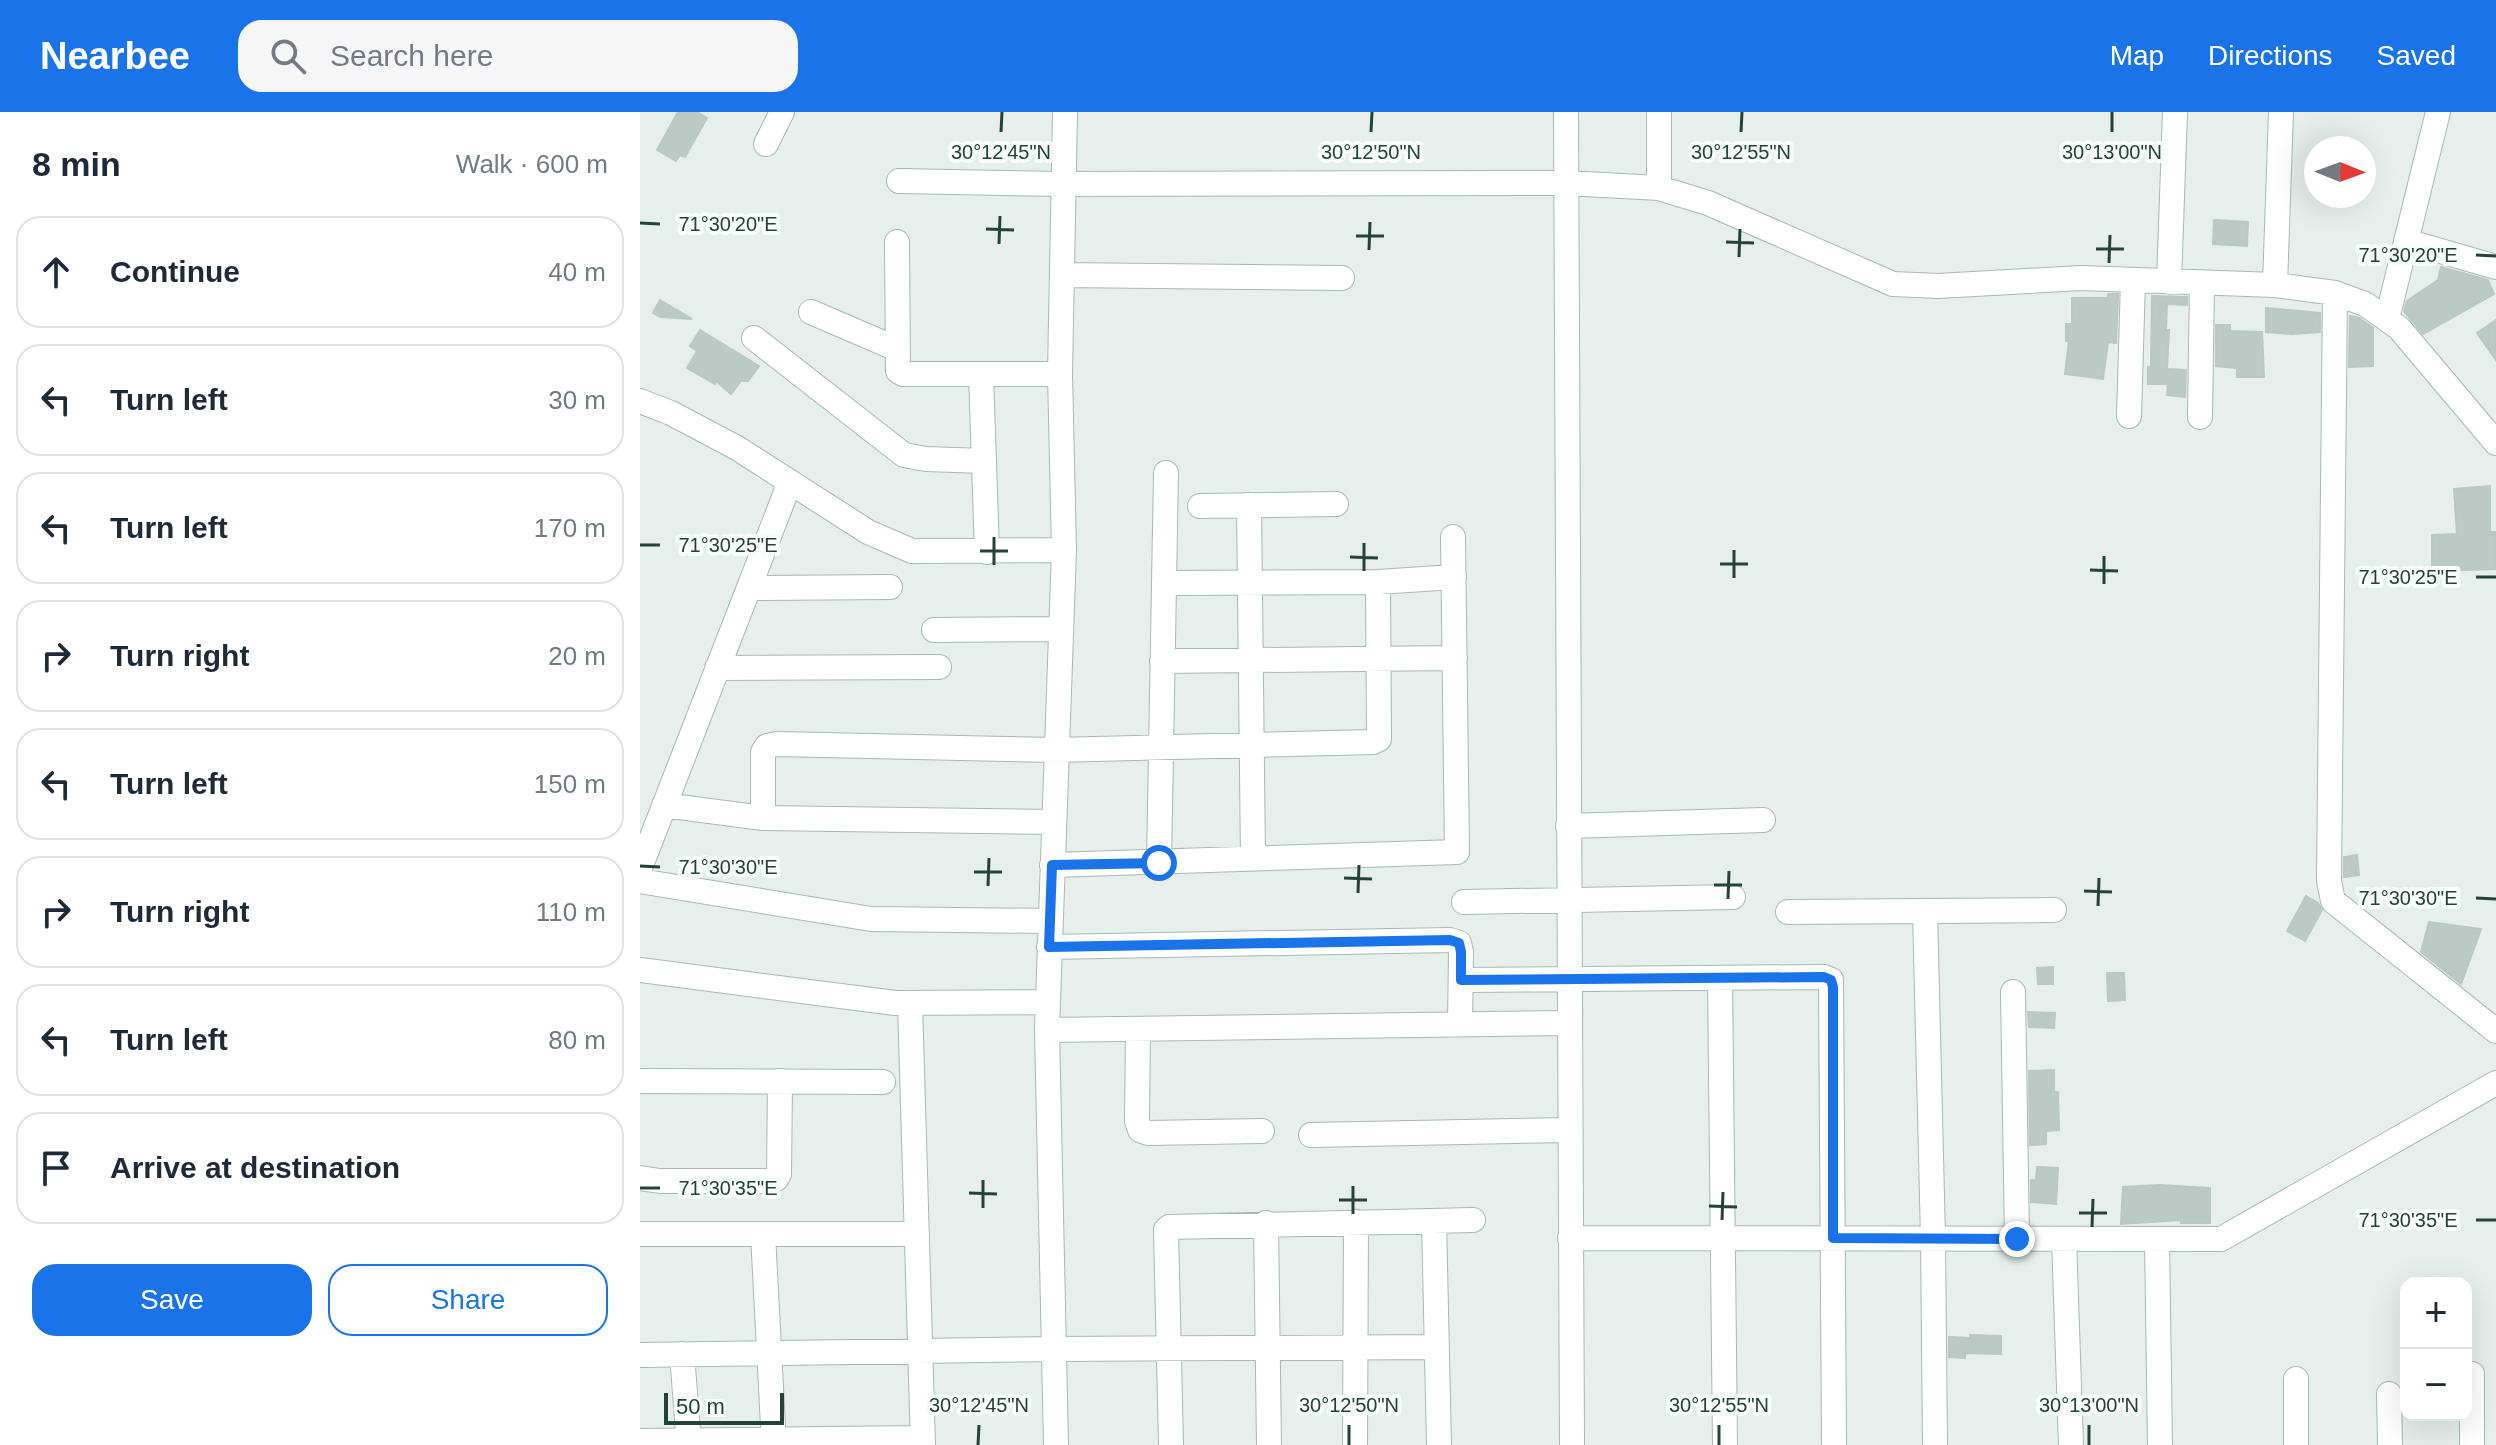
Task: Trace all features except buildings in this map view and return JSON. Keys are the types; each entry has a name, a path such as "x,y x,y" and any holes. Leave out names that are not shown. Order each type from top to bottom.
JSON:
{"street":[{"path":"766,144 782,112"},
{"path":"1056,1445 1047,1002 1064,550 1060,374 1065,112"},
{"path":"1566,112 1572,1445"},
{"path":"1659,112 1659,188"},
{"path":"2169,282 2175,112"},
{"path":"2275,285 2281,112"},
{"path":"2387,319 2438,112"},
{"path":"899,181 1063,184 1566,183 1659,188 1722,208 1893,284 1938,286 2081,278 2275,285 2335,293 2365,304 2399,328 2496,443"},
{"path":"2406,241 2496,267"},
{"path":"897,242 898,371 903,374 1060,374"},
{"path":"1062,275 1342,278"},
{"path":"2129,416 2133,280"},
{"path":"2200,417 2202,283"},
{"path":"2335,293 2329,881 2333,901 2496,1031"},
{"path":"811,312 897,349"},
{"path":"754,338 904,455 984,461"},
{"path":"981,374 987,552"},
{"path":"640,401 725,441 868,532 912,551 1064,550"},
{"path":"1159,863 1166,473"},
{"path":"640,868 646,833 664,805 790,482"},
{"path":"1200,506 1336,504"},
{"path":"1249,505 1253,858"},
{"path":"1052,865 1457,852 1453,537"},
{"path":"1164,583 1378,582 1454,577"},
{"path":"763,818 763,752 767,746 777,744 1056,750 1373,742 1379,739 1378,582"},
{"path":"749,588 890,587"},
{"path":"934,630 1061,629"},
{"path":"1162,661 1455,658"},
{"path":"717,668 939,667"},
{"path":"664,805 763,818 1054,822"},
{"path":"1568,826 1763,820"},
{"path":"640,881 871,919 1050,921"},
{"path":"1464,902 1733,897"},
{"path":"1788,912 2054,910"},
{"path":"1925,911 1935,1445"},
{"path":"1049,947 1450,940 1459,943 1461,952 1460,1024"},
{"path":"640,970 910,1003 1047,1002"},
{"path":"1461,980 1824,977 1831,980 1834,1445"},
{"path":"1720,979 1725,1445"},
{"path":"2013,992 2017,1239"},
{"path":"640,1441 922,1442 910,1003"},
{"path":"1047,1030 1569,1023"},
{"path":"1138,1029 1137,1121 1140,1130 1148,1133 1262,1131"},
{"path":"640,1081 883,1082"},
{"path":"640,1178 660,1181 776,1179 779,1174 780,1081"},
{"path":"1570,1238 2221,1239 2496,1083"},
{"path":"1311,1135 1569,1130"},
{"path":"1171,1445 1166,1230 1177,1226 1266,1223 1473,1220"},
{"path":"1434,1221 1439,1445"},
{"path":"1355,1445 1356,1222"},
{"path":"1266,1223 1269,1445"},
{"path":"640,1234 917,1234"},
{"path":"763,1234 774,1442"},
{"path":"2064,1239 2071,1445"},
{"path":"2157,1239 2160,1445"},
{"path":"640,1355 1437,1347"},
{"path":"682,1354 688,1443"},
{"path":"2296,1379 2296,1445"},
{"path":"2389,1394 2390,1445"},
{"path":"2472,1421 2472,1445"}],"route":[{"path":"1159,863 1052,865 1049,947 1450,940 1459,943 1461,980 1824,977 1831,980 1833,1238 2017,1239"}]}
